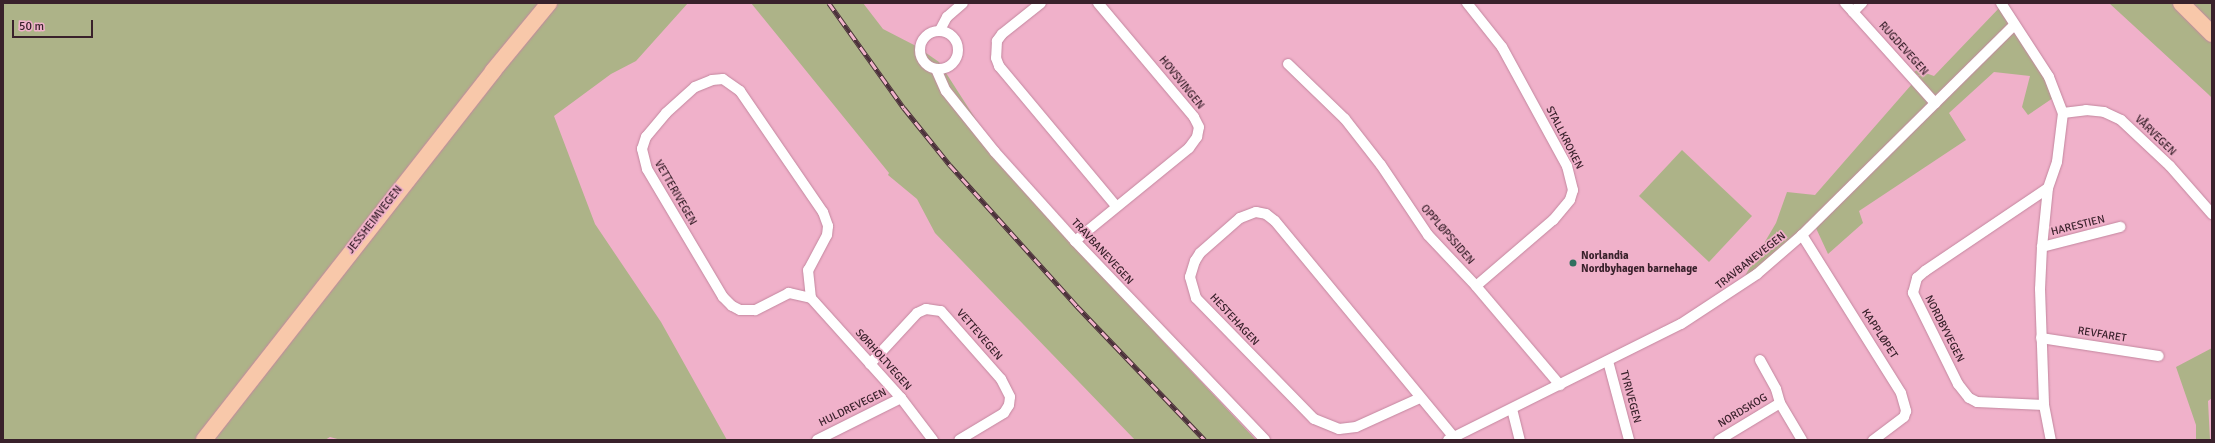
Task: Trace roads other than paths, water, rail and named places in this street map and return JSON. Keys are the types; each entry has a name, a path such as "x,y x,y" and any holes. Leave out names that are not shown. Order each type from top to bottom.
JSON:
{"main road":[{"name":"JESSHEIMVEGEN","path":"204,440 483,83 550,3"},
{"path":"2181,3 2212,34"}],"street":[{"path":"940,30 951,7 963,3"},
{"path":"1041,3 1002,34 997,40 996,58 999,66 1116,206"},
{"name":"HOVSVINGEN","path":"1075,241 1116,206 1189,148 1197,137 1198,127 1194,117 1098,3"},
{"name":"STALLKROKEN","path":"1467,3 1502,47 1567,166 1573,190 1570,200 1553,220 1476,286"},
{"name":"RUGDEVEGEN","path":"1845,3 1936,103"},
{"path":"1853,12 1862,3"},
{"path":"2001,3 2014,25 2049,76 2064,113 2057,162 2048,188 2042,247 2041,338 2044,405 2051,440"},
{"name":"TRAVBANEVEGEN","path":"1451,438 1681,324 1714,304 1757,274 1802,235 2014,25"},
{"path":"940,30 948,33 955,39 958,47 953,64 945,69 936,69 923,62 919,48 926,35 940,30"},
{"name":"OPPLØPSSIDEN","path":"1288,64 1345,119 1381,165 1416,220 1476,286 1560,385"},
{"name":"TRAVBANEVEGEN","path":"936,69 946,91 995,152 1075,241 1265,440"},
{"name":"VETTERIVEGEN","path":"723,79 740,91 823,212 828,226 827,234 808,270 812,298 789,294 755,310 740,310 732,306 723,297 647,169 642,149 646,137 695,87 712,80 723,79"},
{"name":"VÅRVEGEN","path":"2064,113 2092,110 2104,112 2121,120 2170,166 2212,214"},
{"name":"NORDBYVEGEN","path":"2044,405 1977,402 1969,398 1958,384 1913,293 1918,278 1925,271 2048,188"},
{"name":"HESTEHAGEN","path":"1420,398 1356,427 1339,429 1314,419 1196,298 1190,277 1195,261 1200,253 1240,218 1256,212 1266,214 1275,221 1420,398 1451,438"},
{"name":"HARESTIEN","path":"2042,247 2120,228"},
{"name":"KAPPLØPET","path":"1802,235 1901,393 1906,411 1904,417 1873,440"},
{"name":"SØRHOLTVEGEN","path":"812,298 901,398 933,440"},
{"name":"VETTEVEGEN","path":"870,364 917,313 926,309 941,311 1001,379 1010,397 1009,405 1004,413 959,440"},
{"name":"REVFARET","path":"2041,338 2159,356"},
{"name":"NORDSKOG","path":"1760,360 1776,389 1780,403 1802,440"},
{"name":"TYRIVEGEN","path":"1608,361 1629,440"},
{"name":"HULDREVEGEN","path":"817,440 901,398"},
{"name":"NORDSKOG","path":"1719,440 1780,403"},
{"path":"1512,409 1520,440"}],"railway":[{"path":"829,3 904,108 950,165 1077,306 1205,440"}],"place":[{"name":"Norlandia Nordbyhagen barnehage","path":"1573,263"}]}
